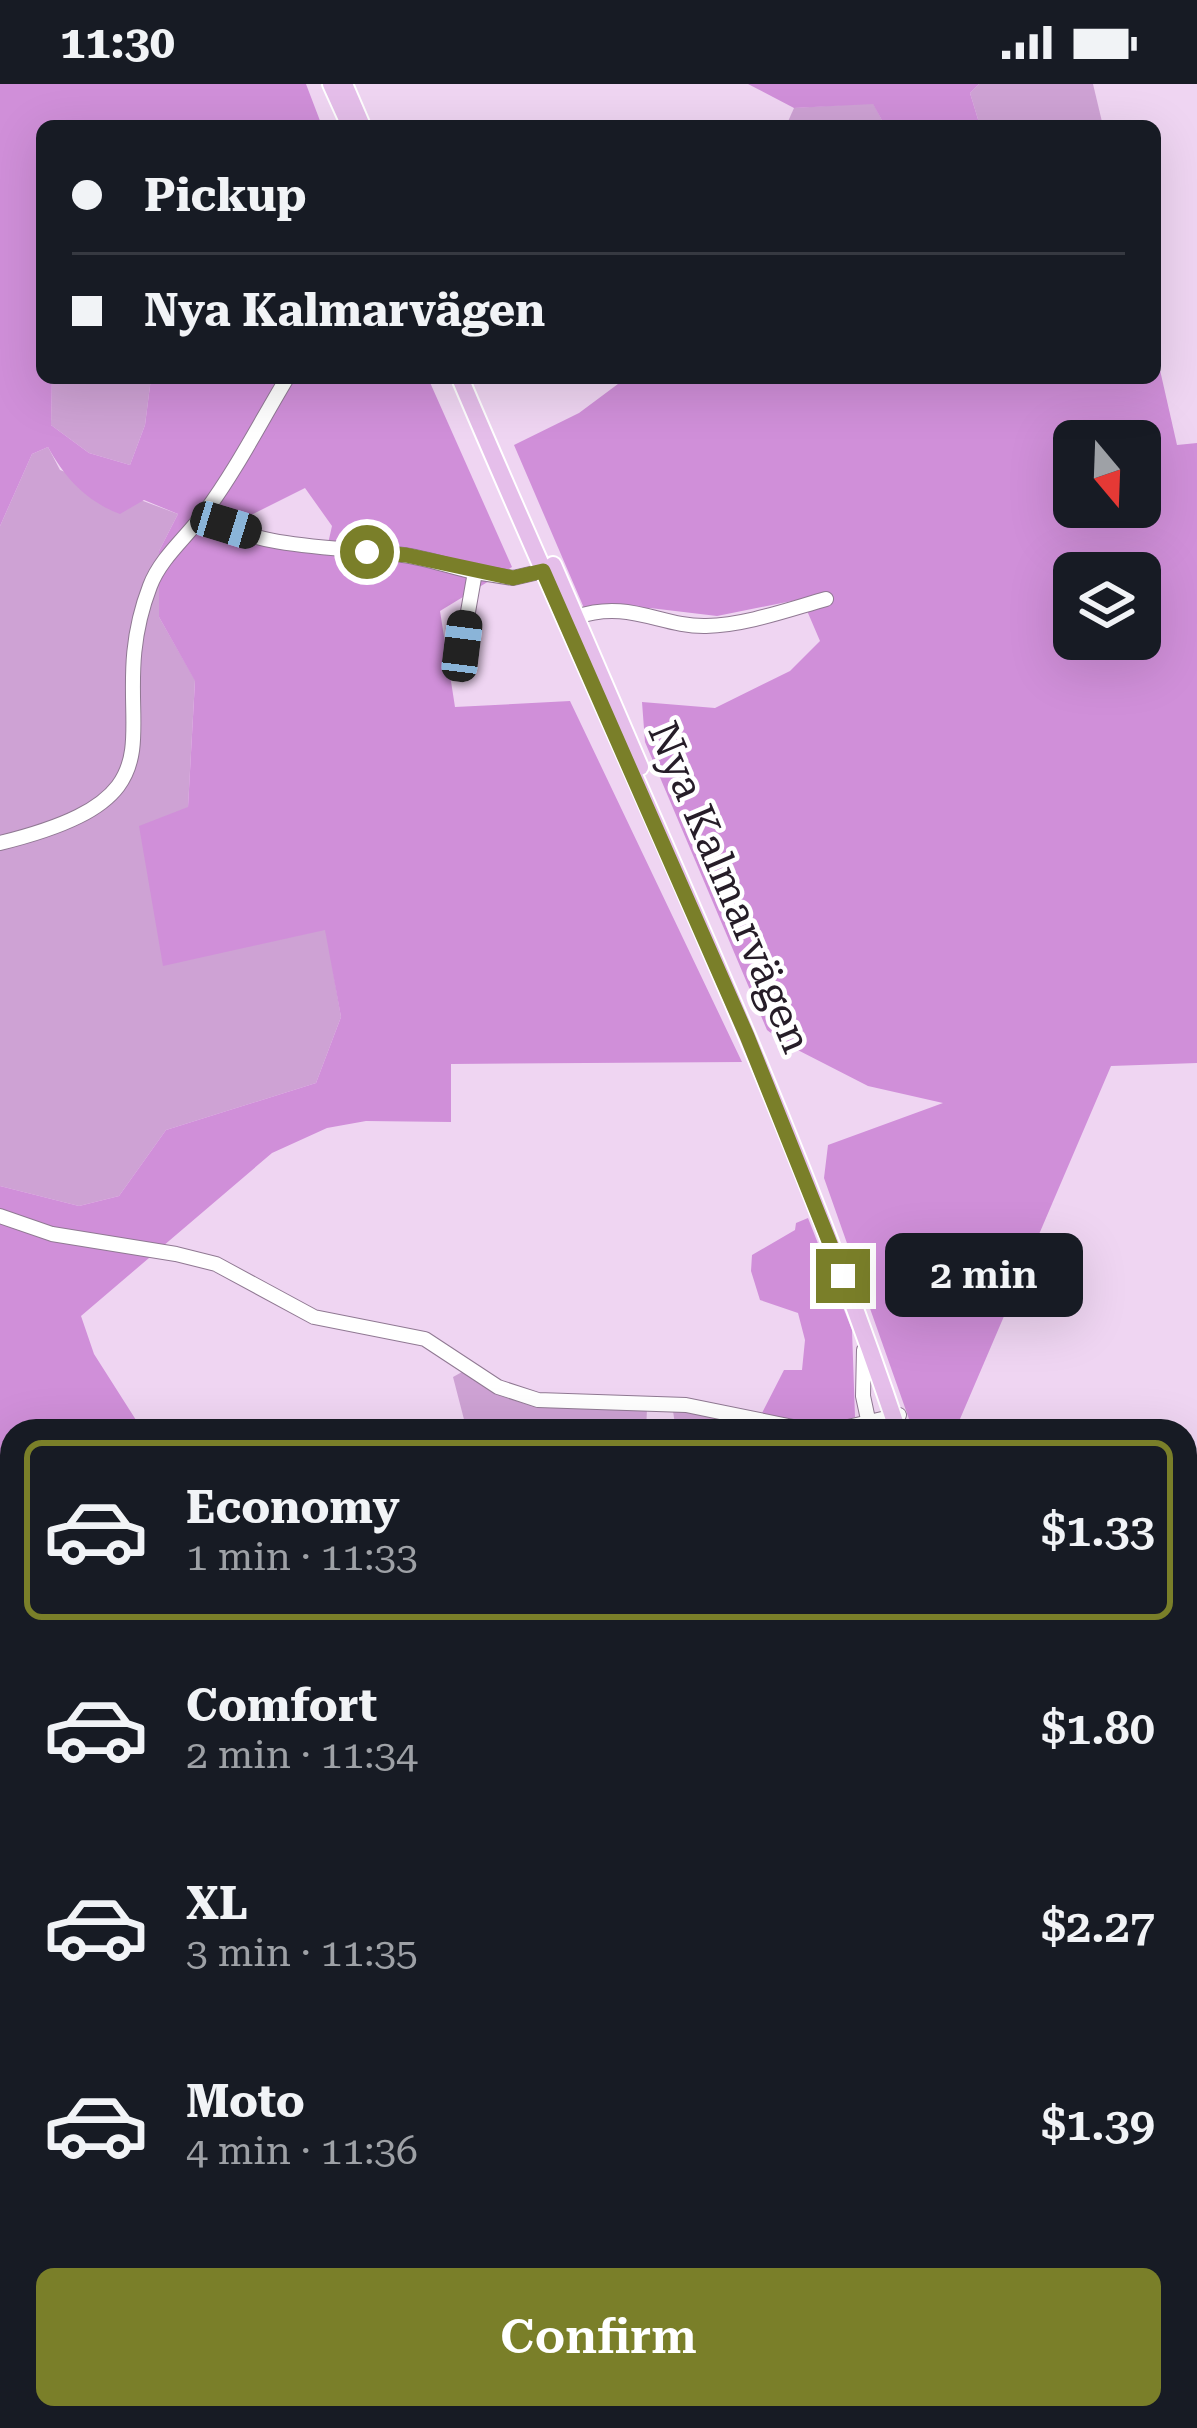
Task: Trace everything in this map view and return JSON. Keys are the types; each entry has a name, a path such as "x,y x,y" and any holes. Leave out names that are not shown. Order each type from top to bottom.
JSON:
{"main road":[{"path":"332,84 347,120"},
{"path":"344,84 359,120"},
{"name":"Nya Kalmarvägen","path":"463,384 747,1036 896,1419"},
{"name":"Nya Kalmarvägen","path":"474,384 825,1210 896,1419"}],"street":[{"path":"0,843 52,830 83,816 111,796 128,776 134,753 133,652 149,588 204,514 283,384"},
{"path":"204,514 217,523 284,543 406,555 513,578 543,571"},
{"path":"462,646 475,572"},
{"path":"575,617 642,612 699,627 826,599"},
{"path":"0,1216 52,1234 216,1264 299,1312 424,1340 498,1387 522,1396 556,1402 686,1406 752,1419"},
{"path":"860,1321 866,1358 862,1396 868,1419"}],"shaded area":[{"path":"0,84 306,84 320,120 36,120 36,384 52,384 51,425 89,453 130,465 145,425 150,384 431,384 512,567 440,611 455,707 570,701 742,1062 451,1064 451,1122 366,1121 327,1128 272,1153 81,1316 94,1354 135,1419 0,1419 0,1186 79,1206 119,1196 166,1130 316,1083 341,1017 325,930 163,966 139,826 188,807 195,681 159,617 159,551 178,514 144,500 120,514 78,487 48,447 32,454 0,526","holes":["305,488 332,526 327,548 256,535 249,516"]},
{"path":"748,84 979,84 970,93 978,120 882,120 873,104 794,108"},
{"path":"979,84 1093,84 1102,120 978,120 970,93"},
{"path":"873,103 882,120 789,120 794,108"},
{"path":"1161,374 1177,445 1197,443 1197,1063 1111,1066 960,1419 909,1419 824,1178 828,1145 943,1103 868,1086 767,1030 645,742 642,702 715,708 790,671 820,641 802,599 717,616 650,608 584,608 514,445 579,413 618,384 1161,384"},
{"path":"52,384 150,384 145,425 130,465 89,453 51,425"},
{"path":"48,447 60,470 178,514 159,551 159,617 195,680 188,807 163,965 326,929 341,1017 316,1083 166,1130 119,1196 79,1206 0,1186 0,526 32,454"},
{"path":"808,1218 852,1330 855,1417 761,1415 784,1370 802,1370 805,1340 798,1313 760,1300 751,1271 752,1255 795,1230 796,1223"},
{"path":"462,1372 501,1396 529,1405 647,1409 647,1419 464,1419 453,1377"},
{"path":"673,1411 735,1419 674,1419"}],"route":[{"path":"367,552 406,555 513,578 543,571 747,1036 843,1276"}]}
